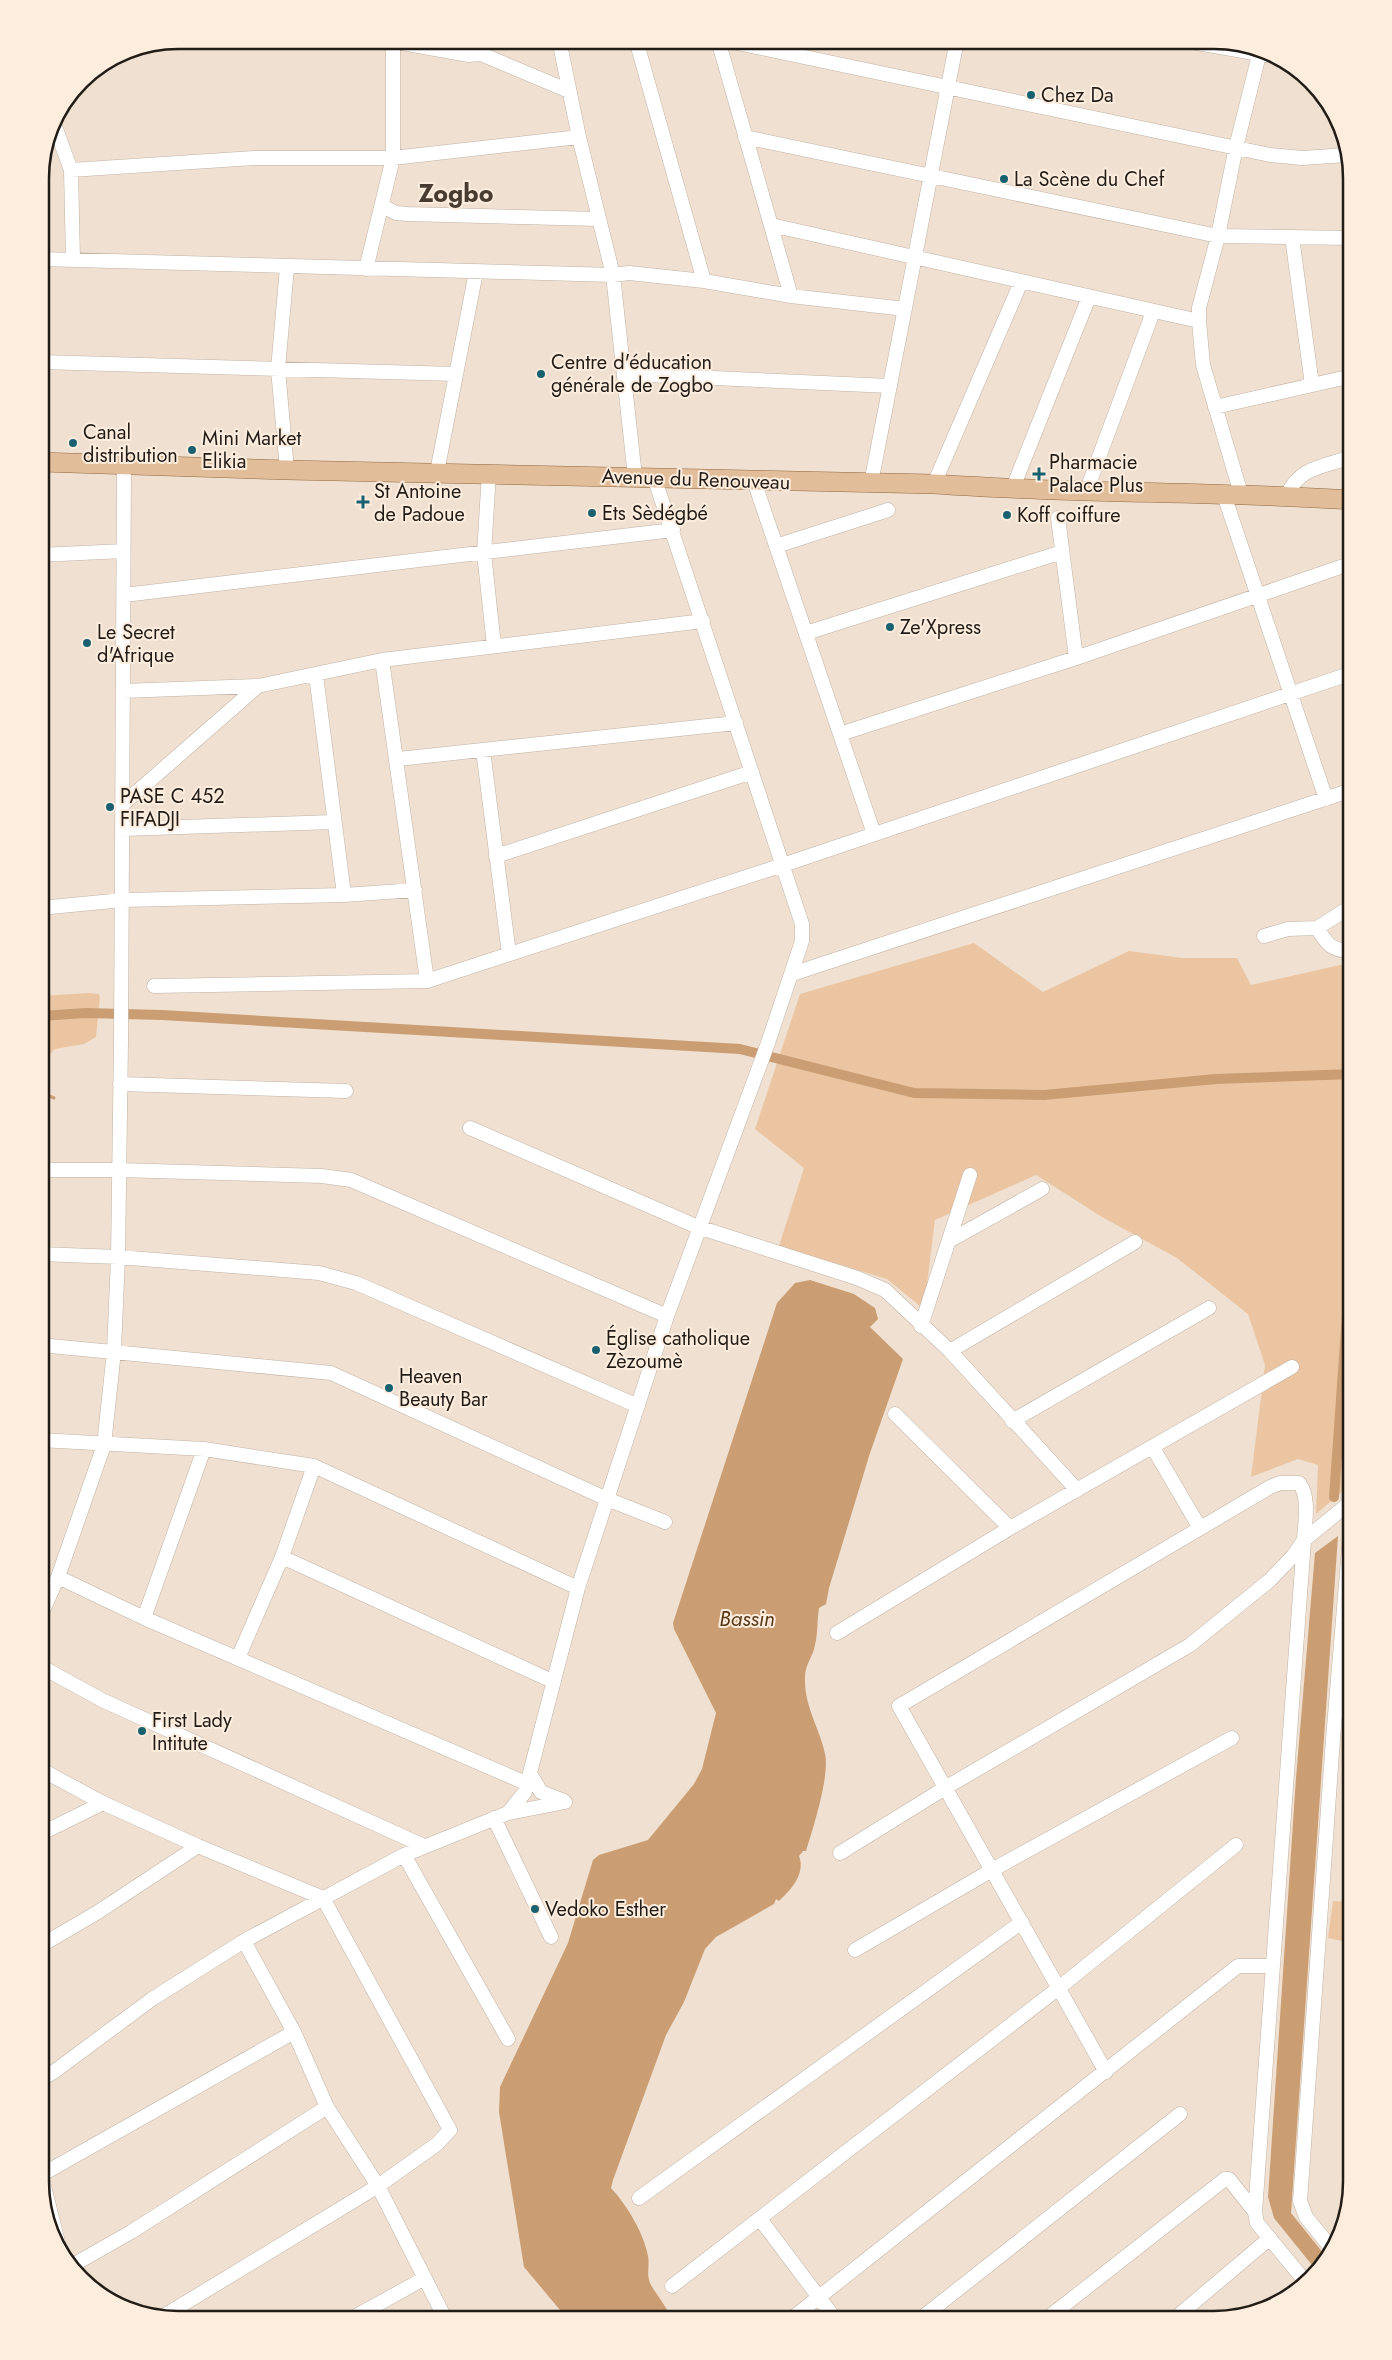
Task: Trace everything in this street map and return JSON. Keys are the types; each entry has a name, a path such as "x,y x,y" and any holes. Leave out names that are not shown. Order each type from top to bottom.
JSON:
{"main road":[{"name":"Avenue du Renouveau","path":"49,462 287,470 934,484 1012,490 1287,496 1343,499"}],"street":[{"path":"366,269 393,158 389,49"},
{"path":"432,49 468,55 481,54 569,90"},
{"path":"468,49 468,55"},
{"path":"560,49 613,276 634,477"},
{"path":"639,49 704,281"},
{"path":"721,49 790,296"},
{"path":"766,49 1236,147 1294,157 1341,155"},
{"path":"872,483 956,49"},
{"path":"1262,59 1236,147 1218,236 1199,308 1199,322 1203,365 1215,406 1232,495 1258,596 1326,799"},
{"path":"58,133 72,170 73,260"},
{"path":"72,170 254,158 393,158 579,137"},
{"path":"745,137 1218,236 1343,238"},
{"path":"382,206 396,213 408,214 599,219"},
{"path":"770,225 916,256 1199,322"},
{"path":"1292,237 1312,385"},
{"path":"49,259 613,276 628,273 704,281 790,296 905,309"},
{"path":"287,267 278,369 287,470"},
{"path":"437,472 476,272"},
{"path":"934,484 1021,282"},
{"path":"1012,490 1090,298"},
{"path":"1086,492 1153,312"},
{"path":"49,362 456,374"},
{"path":"624,374 890,386"},
{"path":"1215,406 1343,378"},
{"path":"1287,496 1291,484 1302,473 1343,460"},
{"path":"49,1597 58,1577 104,1445 114,1351 118,1257 121,1042 124,595 122,551 124,465"},
{"path":"489,473 484,554 494,646"},
{"path":"508,1813 522,1799 530,1780 552,1681 578,1588 667,1316 698,1227 768,1042 792,974 803,933 802,924 704,621 654,477"},
{"path":"754,481 874,834"},
{"path":"776,546 888,510"},
{"path":"1058,518 1076,658"},
{"path":"124,595 484,554 673,530"},
{"path":"49,555 122,551"},
{"path":"806,633 1062,552"},
{"path":"840,734 1076,658 1343,566"},
{"path":"123,690 258,686 382,660 704,621"},
{"path":"382,660 398,759 427,981"},
{"path":"316,675 333,822 344,895"},
{"path":"154,986 427,981 783,865 1343,676"},
{"path":"122,804 258,686"},
{"path":"398,759 736,722"},
{"path":"483,750 509,954"},
{"path":"496,856 752,772"},
{"path":"792,974 1343,793"},
{"path":"123,829 333,822"},
{"path":"49,907 122,900 344,895 415,890"},
{"path":"1264,936 1288,929 1317,928 1343,912"},
{"path":"1317,928 1327,945 1343,951"},
{"path":"120,1084 346,1091"},
{"path":"470,1128 698,1227 857,1278 885,1290 921,1326 950,1351 1077,1490"},
{"path":"49,1170 119,1170 322,1176 351,1180 667,1316"},
{"path":"921,1326 970,1175"},
{"path":"949,1240 1042,1189"},
{"path":"950,1351 1135,1242"},
{"path":"49,1254 118,1257 319,1273 356,1283 638,1406"},
{"path":"1012,1421 1209,1308"},
{"path":"49,1346 331,1373 607,1499 665,1522"},
{"path":"837,1633 1010,1528 1292,1367"},
{"path":"895,1414 1010,1528"},
{"path":"49,1441 204,1449 314,1466 578,1588"},
{"path":"1153,1448 1200,1528"},
{"path":"144,1618 204,1449"},
{"path":"238,1658 282,1556 314,1466"},
{"path":"1106,2072 1060,1987 899,1706 1270,1487 1291,1482 1299,1483 1304,1490 1304,1540 1280,1847 1255,2212 1257,2223 1301,2277"},
{"path":"840,1853 945,1788 1190,1645 1270,1580 1304,1540 1343,1508"},
{"path":"282,1556 552,1681"},
{"path":"49,2075 152,1999 244,1941 404,1854 508,1813 565,1802 542,1792 530,1780 144,1618 58,1577"},
{"path":"1328,2244 1306,2217 1300,2201 1343,1620"},
{"path":"49,1671 102,1700 424,1846"},
{"path":"855,1950 992,1870 1232,1738"},
{"path":"49,1774 103,1803 198,1846 323,1898 450,2130 424,2154 378,2186 172,2311"},
{"path":"49,1830 103,1803"},
{"path":"494,1818 551,1937"},
{"path":"672,2286 1060,1987 1236,1845"},
{"path":"49,1941 98,1912 198,1846"},
{"path":"404,1854 508,2039"},
{"path":"638,2198 1022,1922"},
{"path":"244,1941 294,2032 327,2107 378,2186 442,2311"},
{"path":"802,2311 1238,1966 1273,1966"},
{"path":"49,2169 294,2032"},
{"path":"49,2079 55,2071"},
{"path":"77,2262 131,2232 327,2107"},
{"path":"930,2311 1180,2114"},
{"path":"1056,2311 1225,2179 1229,2179 1255,2212"},
{"path":"760,2219 829,2311"},
{"path":"1184,2311 1270,2238"},
{"path":"365,2311 425,2278"}],"shaded area":[{"path":"974,943 1043,992 1129,951 1182,958 1237,958 1251,985 1343,966 1343,1491 1316,1514 1318,1465 1298,1459 1251,1477 1265,1365 1248,1314 1177,1258 1102,1217 1036,1175 935,1220 926,1292 920,1306 887,1279 779,1246 804,1168 755,1129 800,994"},
{"path":"98,994 100,996 96,1037 84,1044 55,1049 49,1055 49,995"},
{"path":"1333,1901 1343,1902 1343,1941 1328,1938"}],"water":[{"name":"Bassin","path":"810,1280 854,1294 875,1308 878,1319 870,1327 903,1359 870,1453 829,1588 826,1604 819,1608 817,1636 805,1675 807,1700 825,1754 825,1775 820,1802 806,1851 803,1851 799,1856 801,1863 799,1876 792,1887 779,1901 776,1899 774,1904 716,1937 705,1949 684,2002 666,2035 613,2180 611,2188 623,2202 643,2238 648,2256 650,2283 667,2311 560,2311 524,2267 499,2112 500,2087 568,1943 593,1860 599,1855 648,1840 694,1784 702,1769 716,1713 674,1629 673,1623 777,1303 795,1283"},
{"path":"1338,1536 1291,2213 1322,2252 1312,2265 1274,2218 1268,2197 1296,1778 1315,1553"}],"waterway":[{"path":"49,1015 86,1013 162,1015 740,1049 914,1093 1044,1095 1216,1079 1343,1074"},
{"path":"49,1096 54,1098"},
{"path":"1334,1497 1343,1371"}],"place":[{"name":"Chez Da","path":"1031,95"},
{"name":"La Scène du Chef","path":"1004,179"},
{"name":"Centre d'éducation générale de Zogbo","path":"541,374"},
{"name":"Canal distribution","path":"73,443"},
{"name":"Mini Market Elikia","path":"192,450"},
{"name":"Pharmacie Palace Plus","path":"1039,474"},
{"name":"St Antoine de Padoue","path":"363,502"},
{"name":"Ets Sèdégbé","path":"592,513"},
{"name":"Koff coiffure","path":"1007,515"},
{"name":"Ze'Xpress","path":"890,627"},
{"name":"Le Secret d'Afrique","path":"87,643"},
{"name":"PASE C 452 FIFADJI","path":"110,807"},
{"name":"Église catholique Zèzoumè","path":"596,1350"},
{"name":"Heaven Beauty Bar","path":"389,1388"},
{"name":"First Lady Intitute","path":"142,1731"},
{"name":"Vedoko Esther","path":"535,1909"}],"district":[{"name":"Zogbo","path":"456,193"}]}
